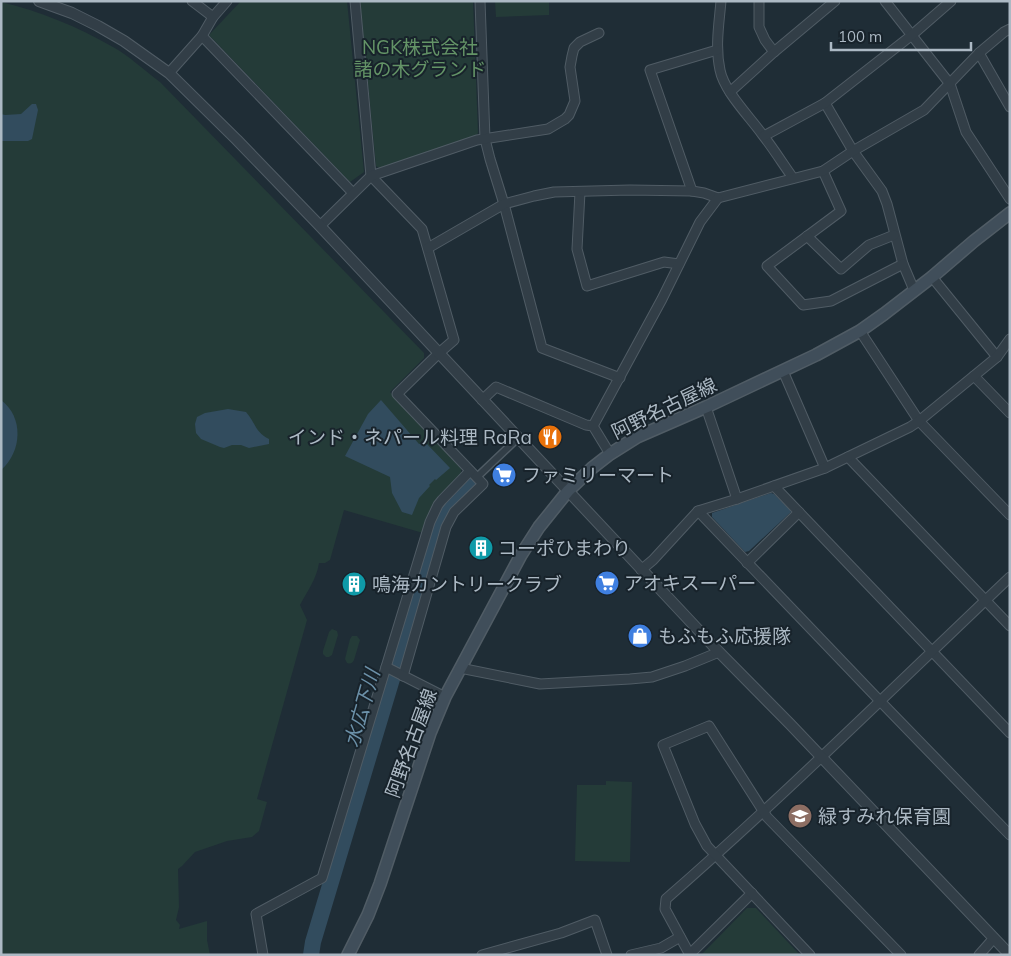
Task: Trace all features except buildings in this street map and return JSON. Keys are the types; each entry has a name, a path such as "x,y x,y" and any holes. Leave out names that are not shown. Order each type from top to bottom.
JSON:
{"main road":[{"name":"阿野名古屋線","path":"348,955 368,916 430,734 445,697 521,555 538,527 568,491 592,468 637,437 783,371 860,331 932,277 1010,213"}],"street":[{"path":"39,1 72,13 104,30 124,41 169,72 320,226 718,652 790,724 1010,955"},
{"path":"192,1 213,16"},
{"path":"169,72 202,36 213,16 227,1"},
{"path":"355,1 371,176 422,229 454,340 397,394 483,484 454,512 446,527 402,675"},
{"path":"480,1 485,139 542,348 620,378"},
{"path":"722,1 717,50 720,72 724,82 793,178"},
{"path":"759,1 759,27 765,40 774,52"},
{"path":"730,92 835,1"},
{"path":"884,1 950,84 966,132 1010,199"},
{"path":"764,136 825,103 912,35 951,1"},
{"path":"428,248 504,204 554,192 692,191 718,198 823,171 924,110 979,53 1010,29"},
{"path":"320,226 371,176 477,140 548,129 565,119 576,101 570,67 574,48 580,42 599,33"},
{"path":"202,36 353,194"},
{"path":"692,191 650,70 717,50"},
{"path":"979,53 1010,107"},
{"path":"825,103 852,152 882,191 903,264 914,290"},
{"path":"823,171 841,210 766,266 803,305 832,301 903,264"},
{"path":"580,192 577,249 587,286 664,262 679,264"},
{"path":"593,426 662,299 700,222 718,198"},
{"path":"807,236 841,269 869,245 894,235"},
{"path":"932,277 998,357"},
{"path":"860,331 919,421 1010,516"},
{"path":"641,570 653,560 698,511 825,468 910,427 998,357 1010,339"},
{"path":"783,371 825,468"},
{"path":"974,376 1010,413"},
{"path":"482,400 496,386 593,426 610,454"},
{"path":"706,407 737,499"},
{"path":"263,955 256,914 322,878 432,518 438,505 518,438"},
{"path":"848,457 1010,626"},
{"path":"774,486 1010,733"},
{"path":"698,511 1010,835"},
{"path":"747,563 799,512"},
{"path":"752,893 690,954 665,909 666,900 717,855 1010,576"},
{"path":"460,668 540,684 637,678 652,677 718,652"},
{"path":"387,668 445,697"},
{"path":"810,955 717,855 706,846 695,824 663,745 709,726 763,811 901,955"},
{"path":"482,955 561,933 595,920 607,955"},
{"path":"631,955 661,948 680,937"},
{"path":"979,955 994,938"}],"green space":[{"path":"241,1 347,1 364,172 350,182 209,35"},
{"name":"NGK株式会社 諸の木グランド","path":"360,1 473,1 478,133 474,138 381,169 376,166"},
{"path":"495,1 549,1 549,15 496,17"},
{"name":"鳴海カントリークラブ","path":"1,2 58,20 100,40 131,59 160,82 424,353 424,358 390,392 461,468 461,473 439,498 423,533 344,510 330,560 325,563 319,563 314,579 300,605 307,620 257,799 267,802 259,831 252,837 227,841 195,852 178,869 179,907 176,920 180,925 179,929 207,921 207,940 210,955 1,955"},
{"path":"332,629 337,631 338,635 332,655 326,657 323,651 329,632"},
{"path":"352,636 357,636 360,640 354,660 349,664 345,659"},
{"path":"606,781 632,782 630,862 575,861 577,785 606,785"},
{"path":"747,908 756,908 800,955 701,955"}],"water":[{"path":"32,104 36,104 38,110 32,139 28,141 1,141 1,114 21,114"},
{"path":"1,400 14,416 17,425 17,435 13,454 1,470"},
{"path":"381,400 419,444 426,443 450,468 429,485 419,498 412,515 402,512 392,493 390,477 345,456 368,414"},
{"path":"228,409 246,412 258,430 269,439 269,444 249,448 241,445 232,445 224,448 201,439 196,433 195,424 197,417 205,413"},
{"path":"771,493 791,512 749,551 745,552 712,517 712,513"}],"waterway":[{"name":"水広下川","path":"311,955 313,942 438,526 446,507 470,483"}],"place":[{"name":"インド・ネパール料理 RaRa","path":"550,437"},
{"name":"ファミリーマート","path":"504,475"},
{"name":"コーポひまわり","path":"481,548"},
{"name":"アオキスーパー","path":"607,583"},
{"name":"鳴海カントリークラブ","path":"354,584"},
{"name":"もふもふ応援隊","path":"640,636"},
{"name":"緑すみれ保育園","path":"800,816"}]}
